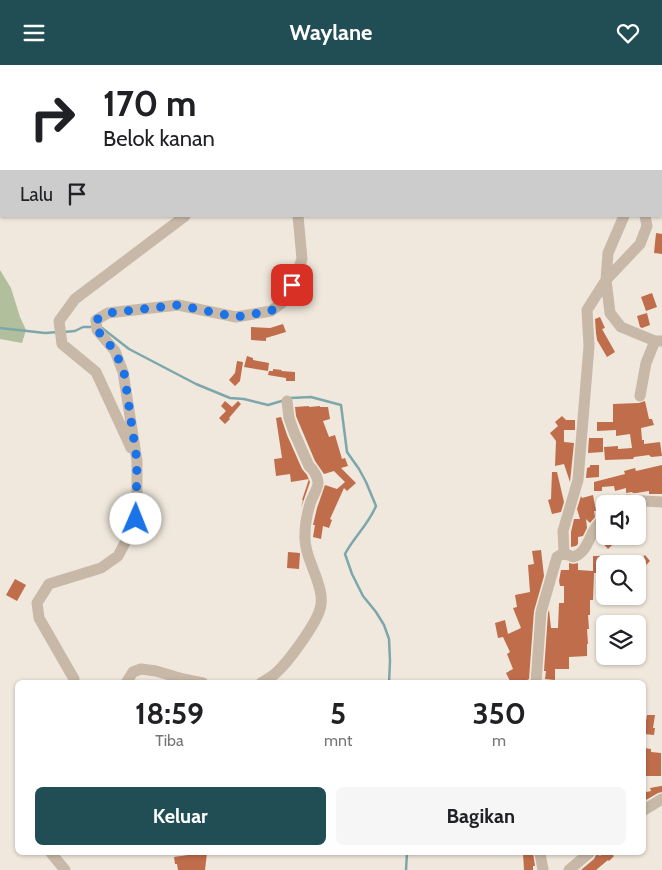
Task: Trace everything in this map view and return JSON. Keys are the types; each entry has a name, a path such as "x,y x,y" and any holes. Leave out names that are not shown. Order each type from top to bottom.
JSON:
{"street":[{"path":"137,461 96,372 62,344 59,321 75,299 184,217"},
{"path":"74,680 39,618 37,603 49,584 101,569 118,556 136,519 137,461 124,372 115,351 97,330 96,320 108,313 178,305 236,317 271,311 287,299 302,259 298,217"},
{"path":"624,217 608,253 606,280 610,313 615,320 621,327 658,341 646,363 640,396"},
{"path":"564,553 563,531 578,480 589,346 587,310 606,280 640,245 647,226 645,217"},
{"path":"265,680 277,672 313,624 318,616 321,603 318,583 304,542 306,519 318,483 294,432 289,418 287,401"},
{"path":"646,501 662,502"},
{"path":"564,553 573,557 578,555 596,528"},
{"path":"536,680 541,613 557,557 564,553"},
{"path":"128,680 133,672 142,669 188,680"},
{"path":"646,810 662,799"},
{"path":"52,855 65,870"},
{"path":"540,855 544,870"},
{"path":"569,870 587,855"}],"green space":[{"path":"0,270 11,288 26,330 22,343 0,339"}],"building":[{"path":"656,233 662,234 662,254 654,253"},
{"path":"652,293 657,307 646,311 641,297"},
{"path":"647,313 650,325 642,328 637,316"},
{"path":"600,317 605,328 602,329 615,352 607,357 597,340 595,319"},
{"path":"283,324 286,332 266,338 266,341 251,340 251,327 270,328"},
{"path":"247,356 253,358 253,360 269,363 268,371 244,367"},
{"path":"237,361 243,362 240,381 235,386 229,380 235,373"},
{"path":"273,369 295,372 295,381 286,381 286,378 268,375 269,371 273,371"},
{"path":"225,401 232,407 238,401 241,404 225,424 219,418 226,411 221,406"},
{"path":"645,401 649,419 652,419 654,425 641,428 642,440 644,440 644,444 660,442 662,456 651,457 649,455 634,457 633,459 605,460 604,447 632,448 630,434 616,436 616,430 597,431 597,422 613,422 613,404"},
{"path":"295,407 328,407 330,419 323,421 329,437 335,435 342,459 345,458 348,466 341,468 356,483 347,491 344,488 330,519 332,520 329,528 323,526 321,539 313,537 315,525 313,525 325,485 337,489 345,482 334,471 324,474 315,461 296,416"},
{"path":"562,416 566,420 575,420 575,430 564,430 564,442 574,443 570,482 564,464 555,466 556,441 550,433 558,426 555,422"},
{"path":"281,417 302,469 309,479 291,482 290,474 276,476 274,459 282,458 276,418"},
{"path":"589,438 603,438 603,452 588,453"},
{"path":"590,465 599,465 599,477 586,478 587,468"},
{"path":"662,465 662,494 649,494 649,491 626,493 626,488 615,491 614,486 602,487 602,491 594,491 594,482 625,474 624,471 635,468 636,471"},
{"path":"552,472 557,472 564,502 561,512 552,514 548,500 551,499"},
{"path":"309,479 310,482 301,508 302,500"},
{"path":"593,495 596,511 594,511 595,517 590,523 586,519 587,528 583,536 578,537 578,544 576,546 571,547 571,532 574,519 580,519 577,509 581,496 582,498"},
{"path":"541,550 544,576 534,611 529,679 510,680 506,673 513,669 507,654 510,652 503,637 498,638 495,623 505,620 508,634 521,628 513,608 517,607 515,595 530,592 528,565 534,564 532,551"},
{"path":"288,552 300,553 299,569 287,568"},
{"path":"593,556 596,556 593,600 590,600 590,615 588,615 587,656 569,657 569,669 555,669 555,680 545,679 548,613 549,610 551,628 558,628 559,603 564,603 564,586 560,586 559,581 561,570 569,570 569,563 578,563 578,570 593,571"},
{"path":"646,556 650,561 646,565"},
{"path":"15,579 26,585 17,601 6,595"},
{"path":"647,715 655,715 654,735 646,734"},
{"path":"646,748 651,749 651,752 661,753 661,776 646,776"},
{"path":"662,786 662,792 646,800 646,791 651,791 650,788"},
{"path":"207,855 205,870 178,870 174,857"},
{"path":"523,855 533,855 535,866 533,866 533,870 524,870"},
{"path":"596,855 614,856 596,870 581,870"}],"waterway":[{"path":"64,332 75,331 83,327 92,327"},
{"path":"0,328 45,333 58,332"},
{"path":"100,328 129,349 196,384 230,398 244,399 268,405 285,400"},
{"path":"290,398 311,397 341,405 347,452 366,482 376,506 345,554 363,596 384,625 389,639 389,680"},
{"path":"406,870 407,855"}],"route":[{"path":"136,519 137,461 124,372 115,351 97,330 96,320 108,313 178,305 236,317 271,311 287,299 292,285"}]}
